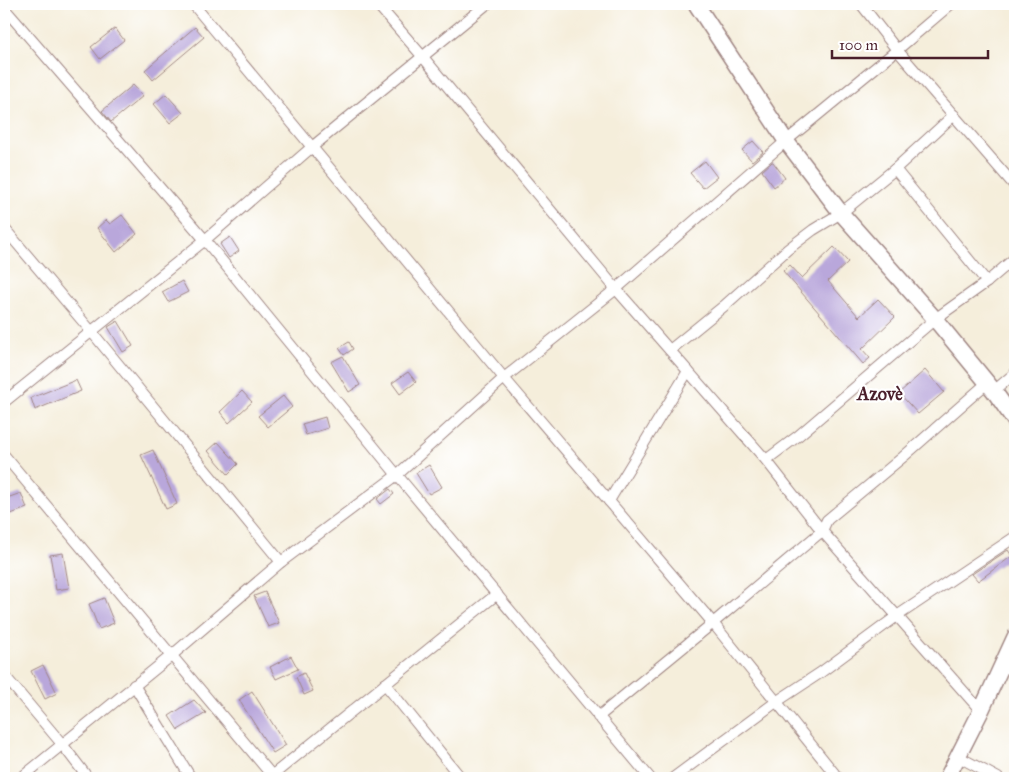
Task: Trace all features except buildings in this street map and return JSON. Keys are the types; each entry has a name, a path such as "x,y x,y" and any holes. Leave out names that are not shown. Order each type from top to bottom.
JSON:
{"main road":[{"path":"696,4 786,141 841,213 935,319 1015,421"},
{"path":"947,778 981,711 1015,636"}],"street":[{"path":"193,4 504,378 713,623 838,778"},
{"path":"377,4 616,289 766,460 822,531 981,711"},
{"path":"4,402 205,240 312,147 487,4"},
{"path":"862,4 897,50 1015,186"},
{"path":"20,778 171,656 281,562 397,475 504,378 616,289 786,141 951,4"},
{"path":"4,8 205,240 647,777"},
{"path":"670,350 724,306 788,249 813,230 841,213 895,169 954,115"},
{"path":"895,169 986,282"},
{"path":"4,228 281,562"},
{"path":"766,460 798,436 935,319 986,282 1015,258"},
{"path":"608,501 688,371"},
{"path":"598,716 713,623 822,531 827,520 835,513 990,387 1015,373"},
{"path":"4,455 272,778 496,594"},
{"path":"673,778 897,616 1015,537"},
{"path":"4,675 88,778"},
{"path":"385,684 461,778"},
{"path":"134,685 192,778"},
{"path":"958,756 998,778"}],"district":[{"name":"Azovè","path":"880,394"}]}
